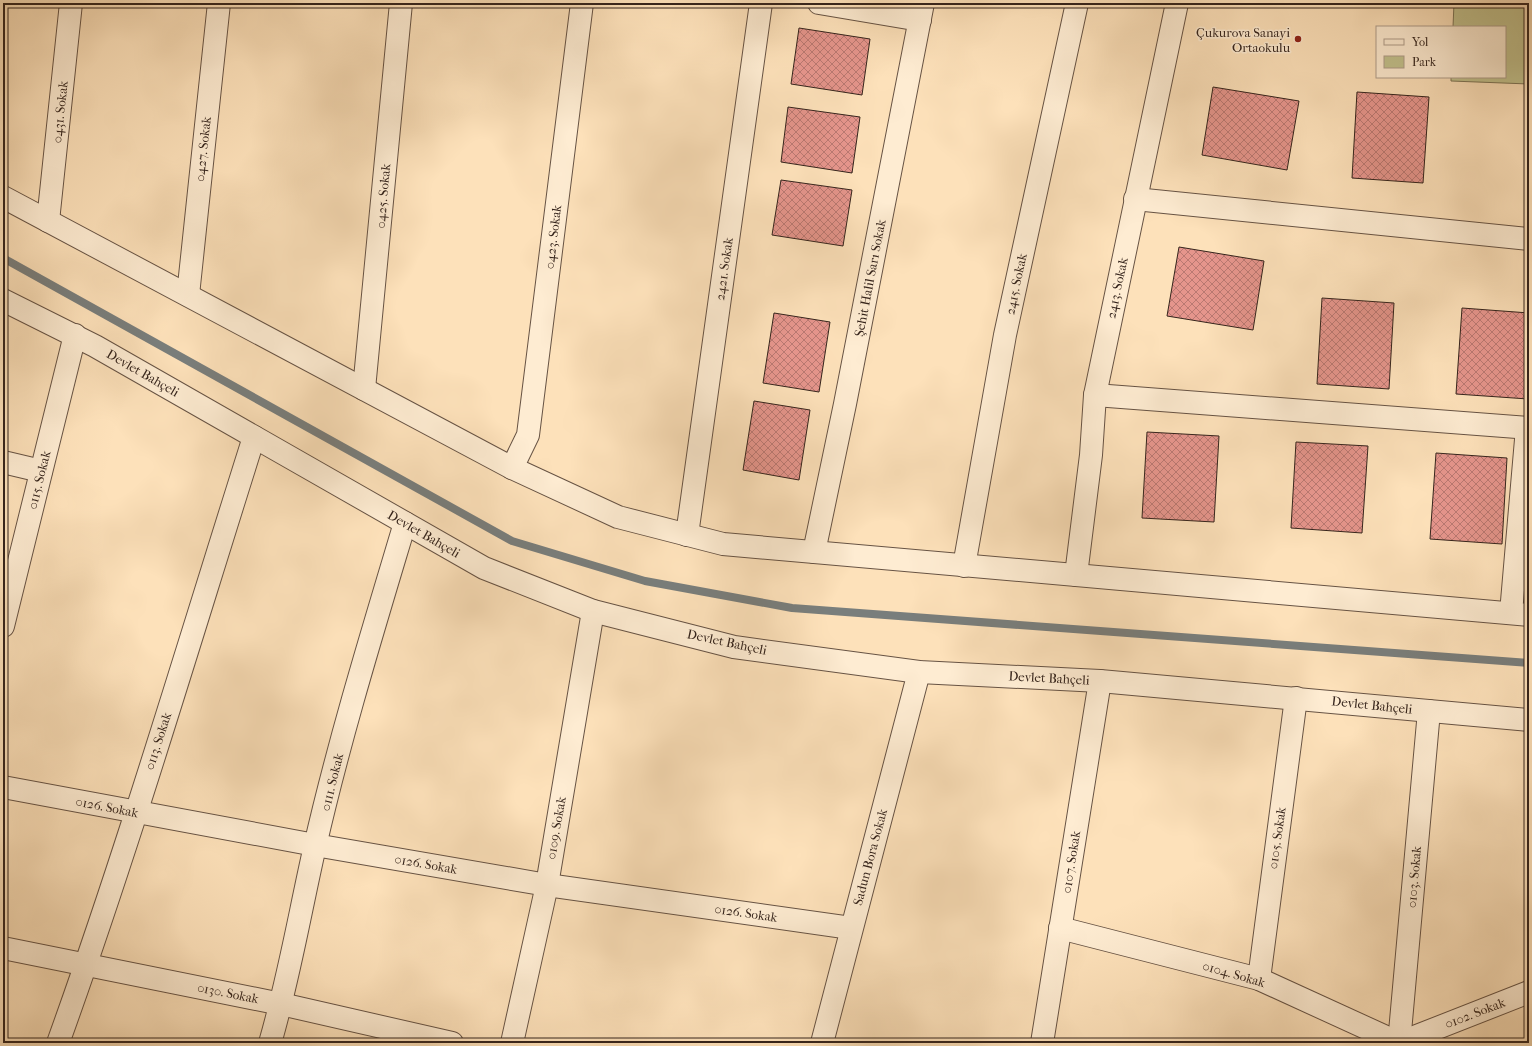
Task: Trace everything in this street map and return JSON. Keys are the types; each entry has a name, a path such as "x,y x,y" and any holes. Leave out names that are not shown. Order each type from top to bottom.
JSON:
{"street":[{"name":"0431. Sokak","path":"48,221 71,3"},
{"name":"0427. Sokak","path":"188,295 219,3"},
{"name":"0425. Sokak","path":"364,389 401,3"},
{"name":"0423. Sokak","path":"512,468 528,435 582,3"},
{"name":"2421. Sokak","path":"687,535 761,3"},
{"path":"818,3 922,11"},
{"name":"2415. Sokak","path":"964,566 1005,335 1077,3"},
{"name":"2413. Sokak","path":"1076,575 1092,455 1095,395 1177,3"},
{"name":"Şehit Halil Sarı Sokak","path":"814,552 847,396 922,11"},
{"path":"3,197 512,468 618,517 723,544 1520,614 1528,428 1095,395"},
{"path":"1135,199 1529,239"},
{"name":"Devlet Bahçeli","path":"3,300 75,335 484,568 593,611 734,646 919,672 1100,680 1529,720"},
{"name":"0115. Sokak","path":"3,624 75,335"},
{"name":"0113. Sokak","path":"58,1043 87,964 136,813 254,437"},
{"path":"3,462 41,471"},
{"name":"0111. Sokak","path":"270,1043 281,1004 315,846 361,669 405,523"},
{"name":"0109. Sokak","path":"512,1043 547,885 593,611"},
{"name":"Sadun Bora Sokak","path":"822,1043 919,672"},
{"name":"0107. Sokak","path":"1042,1043 1100,680"},
{"name":"0105. Sokak","path":"1258,979 1296,698"},
{"name":"0103. Sokak","path":"1399,1043 1429,711"},
{"name":"0126. Sokak","path":"3,787 315,846 547,885 851,928"},
{"name":"0104. Sokak","path":"1060,928 1258,979 1399,1043"},
{"name":"0130. Sokak","path":"3,948 281,1004 452,1043"},
{"name":"0102. Sokak","path":"1399,1043 1529,992"}],"green space":[{"path":"1454,3 1529,3 1529,84 1451,81 1451,78 1506,78 1506,26 1453,26"}],"building":[{"path":"799,28 870,39 862,95 791,84"},
{"path":"1213,87 1299,101 1287,170 1202,155"},
{"path":"1357,92 1429,97 1423,183 1352,178"},
{"path":"788,107 860,117 852,173 781,162"},
{"path":"781,180 852,190 843,246 772,235"},
{"path":"1179,247 1264,261 1253,330 1167,316"},
{"path":"1322,298 1394,303 1389,389 1317,384"},
{"path":"1462,308 1529,313 1528,399 1456,394"},
{"path":"774,313 830,322 819,392 763,383"},
{"path":"754,401 810,410 799,480 743,470"},
{"path":"1147,432 1219,436 1214,522 1142,518"},
{"path":"1296,442 1368,446 1362,533 1291,528"},
{"path":"1436,453 1507,458 1502,544 1430,539"}],"waterway":[{"path":"3,258 512,541 645,581 792,608 1529,663"}],"place":[{"name":"Çukurova Sanayi Ortaokulu","path":"1298,39"}]}
